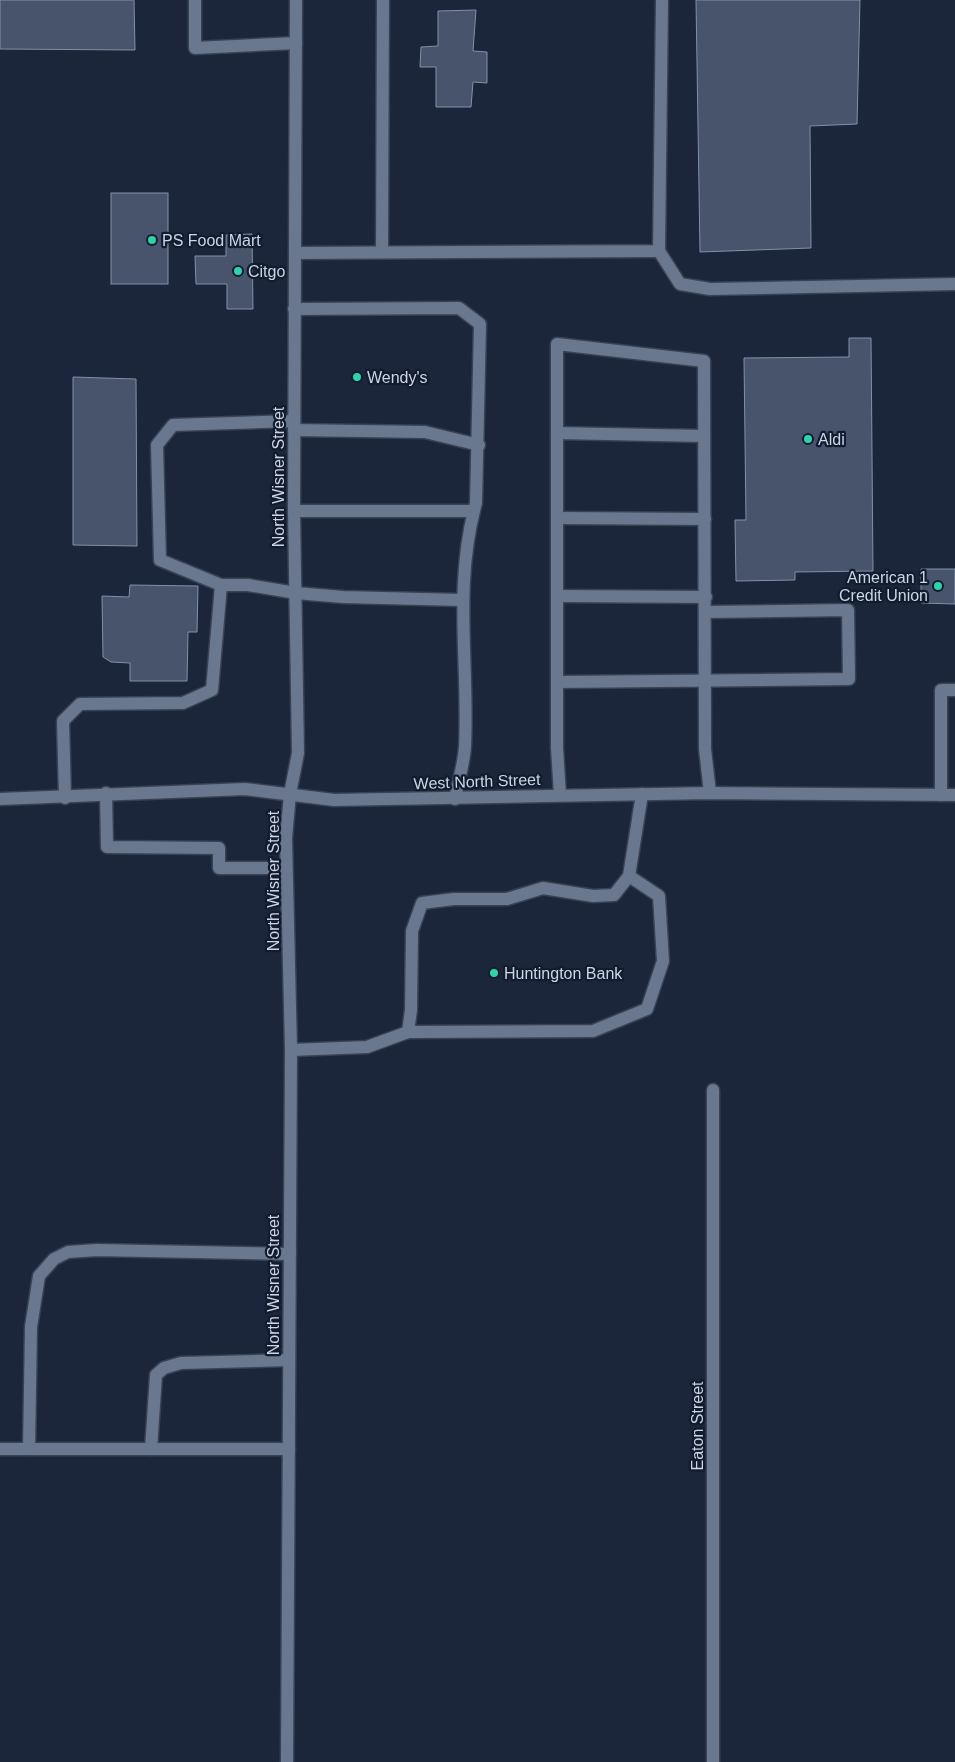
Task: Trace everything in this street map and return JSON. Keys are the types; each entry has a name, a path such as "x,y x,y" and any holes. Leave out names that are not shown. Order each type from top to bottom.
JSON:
{"street":[{"path":"195,0 195,48 296,43"},
{"name":"North Wisner Street","path":"287,1762 291,1050 286,838 290,794 298,753 294,511 296,0"},
{"path":"382,252 383,0"},
{"path":"662,0 659,251 680,284 710,289 955,284"},
{"path":"295,253 659,251"},
{"path":"294,309 459,308 480,324 479,445 473,511 468,530 461,600 465,748 455,799"},
{"path":"560,795 557,748 558,518 556,344 704,361 705,749 710,793"},
{"path":"461,600 343,597 296,593 248,584 221,586 160,560 157,445 174,425 294,426 425,432 479,445"},
{"path":"557,433 704,436"},
{"path":"294,511 473,511"},
{"path":"558,518 705,519"},
{"path":"65,798 63,721 80,704 183,703 212,690 221,586"},
{"path":"558,596 706,597"},
{"path":"558,682 850,679 848,610 706,612"},
{"path":"941,795 941,690 955,690"},
{"name":"West North Street","path":"0,799 65,798 106,793 245,789 334,800 710,793 955,795"},
{"path":"106,793 107,847 219,848 219,868 286,868"},
{"path":"408,1032 411,1010 412,931 422,902 454,899 507,899 543,888 593,896 614,895 629,876 642,794"},
{"path":"291,1050 367,1047 408,1032 593,1031 647,1009 663,961 659,896 629,876"},
{"name":"Eaton Street","path":"713,1762 714,1090"},
{"path":"29,1449 30,1347 39,1276 54,1259 68,1252 97,1250 290,1254"},
{"path":"151,1449 156,1375 164,1368 181,1363 289,1360"},
{"path":"0,1449 289,1449"}],"building":[{"path":"0,0 134,0 135,50 0,49"},
{"path":"696,0 860,0 857,124 810,126 811,248 700,252"},
{"path":"476,10 473,51 487,52 487,83 473,82 471,107 436,107 436,67 420,67 421,47 438,46 438,11"},
{"path":"111,193 168,193 168,284 111,284"},
{"path":"252,234 253,309 227,309 227,284 196,284 195,256 226,256 226,235"},
{"name":"Aldi","path":"849,338 871,338 873,571 795,572 795,580 736,581 735,520 746,520 744,358 849,357"},
{"path":"73,377 136,379 137,546 73,545"},
{"name":"American 1 Credit Union","path":"921,569 955,569 955,604 921,603"},
{"path":"130,585 198,586 197,632 188,632 187,681 130,681 130,663 111,662 103,657 102,596 129,597"}],"place":[{"name":"PS Food Mart","path":"152,240"},
{"name":"Citgo","path":"238,271"},
{"name":"Wendy's","path":"357,377"},
{"name":"Aldi","path":"808,439"},
{"name":"American 1 Credit Union","path":"938,586"},
{"name":"Huntington Bank","path":"494,973"}]}
